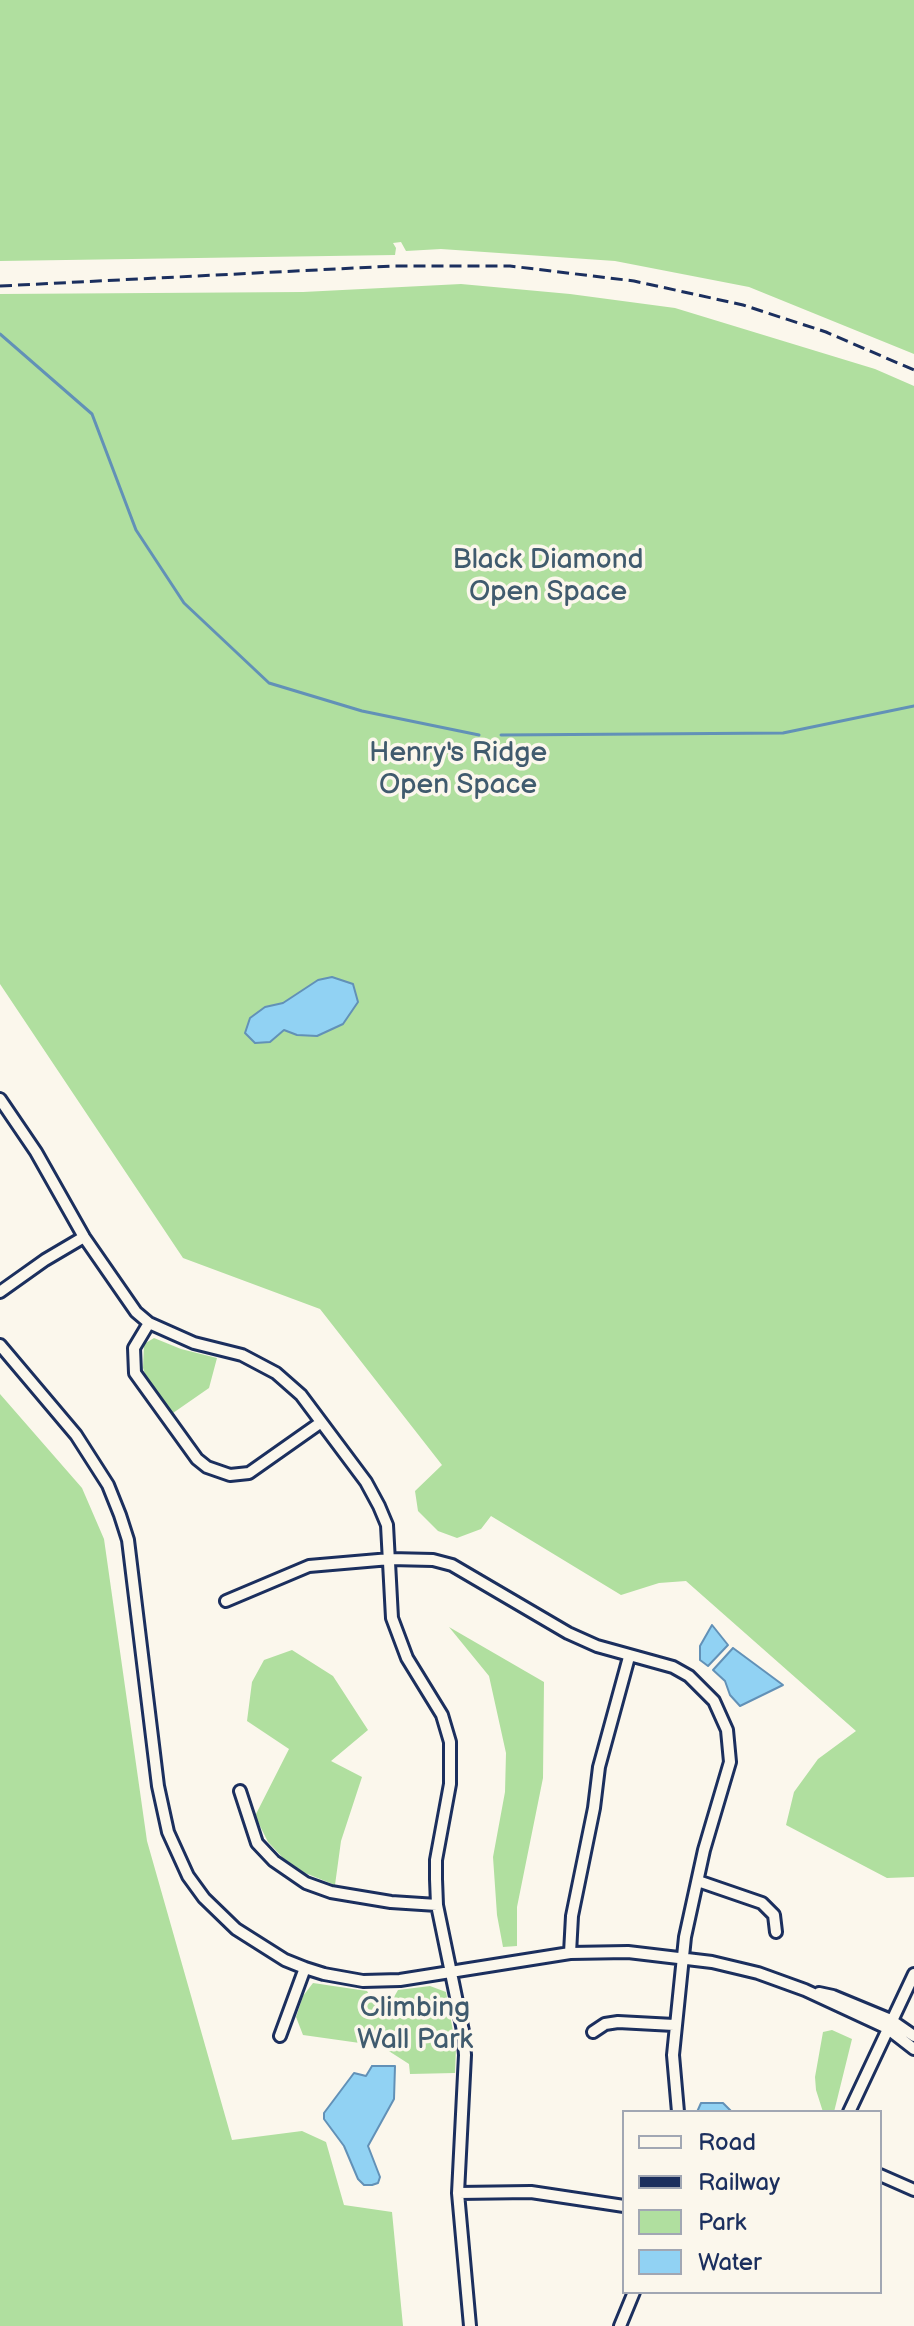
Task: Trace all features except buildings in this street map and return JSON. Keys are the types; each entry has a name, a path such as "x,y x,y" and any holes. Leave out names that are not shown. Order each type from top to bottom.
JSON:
{"street":[{"path":"0,1099 36,1152 84,1237 127,1300 149,1323 194,1343 242,1355 276,1373 301,1395 366,1482 387,1525 392,1618 398,1639 442,1715 450,1742 450,1784 436,1860 437,1905 463,2031 465,2055 458,2193 470,2326"},
{"path":"0,1292 84,1237"},
{"path":"149,1323 134,1348 135,1373 197,1459 207,1467 230,1475 249,1473 320,1423"},
{"path":"0,1345 76,1435 108,1485 128,1540 158,1786 173,1848 204,1898 236,1929 285,1960 305,1968 348,1979 374,1981 400,1980 570,1953 628,1952 683,1957 758,1973 914,2036"},
{"path":"226,1601 309,1566 390,1559 433,1560 452,1565 568,1633 597,1646 673,1667 689,1676 714,1701 727,1730 730,1762 704,1850 683,1957 674,2025 678,2110"},
{"path":"570,1953 572,1916 599,1767 629,1657"},
{"path":"240,1791 257,1843 274,1861 306,1883 317,1889 346,1895 437,1905"},
{"path":"698,1881 762,1903 774,1915 776,1932"},
{"path":"280,2036 305,1968"},
{"path":"850,2110 914,1974"},
{"path":"593,2032 605,2024 618,2022 674,2025"},
{"path":"889,2024 914,2049"},
{"path":"882,2176 914,2190"},
{"path":"458,2193 531,2192 622,2206"},
{"path":"620,2326 633,2294"}],"green space":[{"path":"0,0 914,0 914,354 749,287 615,261 441,249 406,251 401,242 393,243 395,255 0,261"},
{"name":"Henry's Ridge Open Space","path":"461,284 675,308 875,369 914,386 914,1877 887,1878 786,1825 794,1792 818,1759 856,1731 686,1581 659,1583 621,1595 491,1516 481,1529 457,1538 438,1531 418,1511 415,1491 442,1465 320,1309 183,1258 0,984 0,294 303,292"},
{"path":"154,1338 217,1358 209,1388 173,1413 146,1377 143,1368 144,1344"},
{"path":"0,1394 82,1488 104,1539 147,1841 232,2140 302,2131 326,2142 344,2205 392,2212 403,2326 0,2326"},
{"path":"449,1627 544,1682 543,1778 517,1907 517,1946 503,1947 497,1915 493,1857 505,1792 506,1753 489,1676"},
{"path":"292,1650 333,1676 368,1730 331,1761 362,1777 341,1841 335,1885 305,1873 283,1858 268,1842 255,1816 289,1749 247,1721 252,1682 264,1660"},
{"name":"Climbing Wall Park","path":"313,1983 367,1991 370,1996 394,1997 398,1990 430,1986 446,1992 456,2048 455,2073 410,2074 409,2064 381,2046 303,2035 296,2017 303,1996"},
{"path":"832,2030 852,2039 834,2110 822,2110 816,2090 815,2077 823,2032"}],"water":[{"path":"332,977 353,984 358,1002 343,1024 317,1036 297,1035 284,1030 270,1042 255,1043 245,1033 250,1018 265,1007 283,1003 318,980"},
{"path":"712,1625 728,1645 708,1666 700,1660 700,1646"},
{"path":"733,1648 783,1685 740,1706 730,1695 725,1681 713,1670"},
{"path":"372,2066 395,2066 394,2099 368,2146 380,2177 378,2183 364,2185 358,2179 344,2146 324,2119 324,2113 354,2073 366,2076"},
{"path":"701,2103 723,2103 730,2110 698,2110"}],"waterway":[{"path":"0,334 92,414 136,530 184,603 269,683 362,711 479,735"},
{"path":"501,735 783,733 914,706"}],"railway":[{"path":"0,286 394,266 510,266 634,281 743,305 826,332 914,370"}],"park label":[{"name":"Black Diamond Open Space","path":"548,577"}]}
